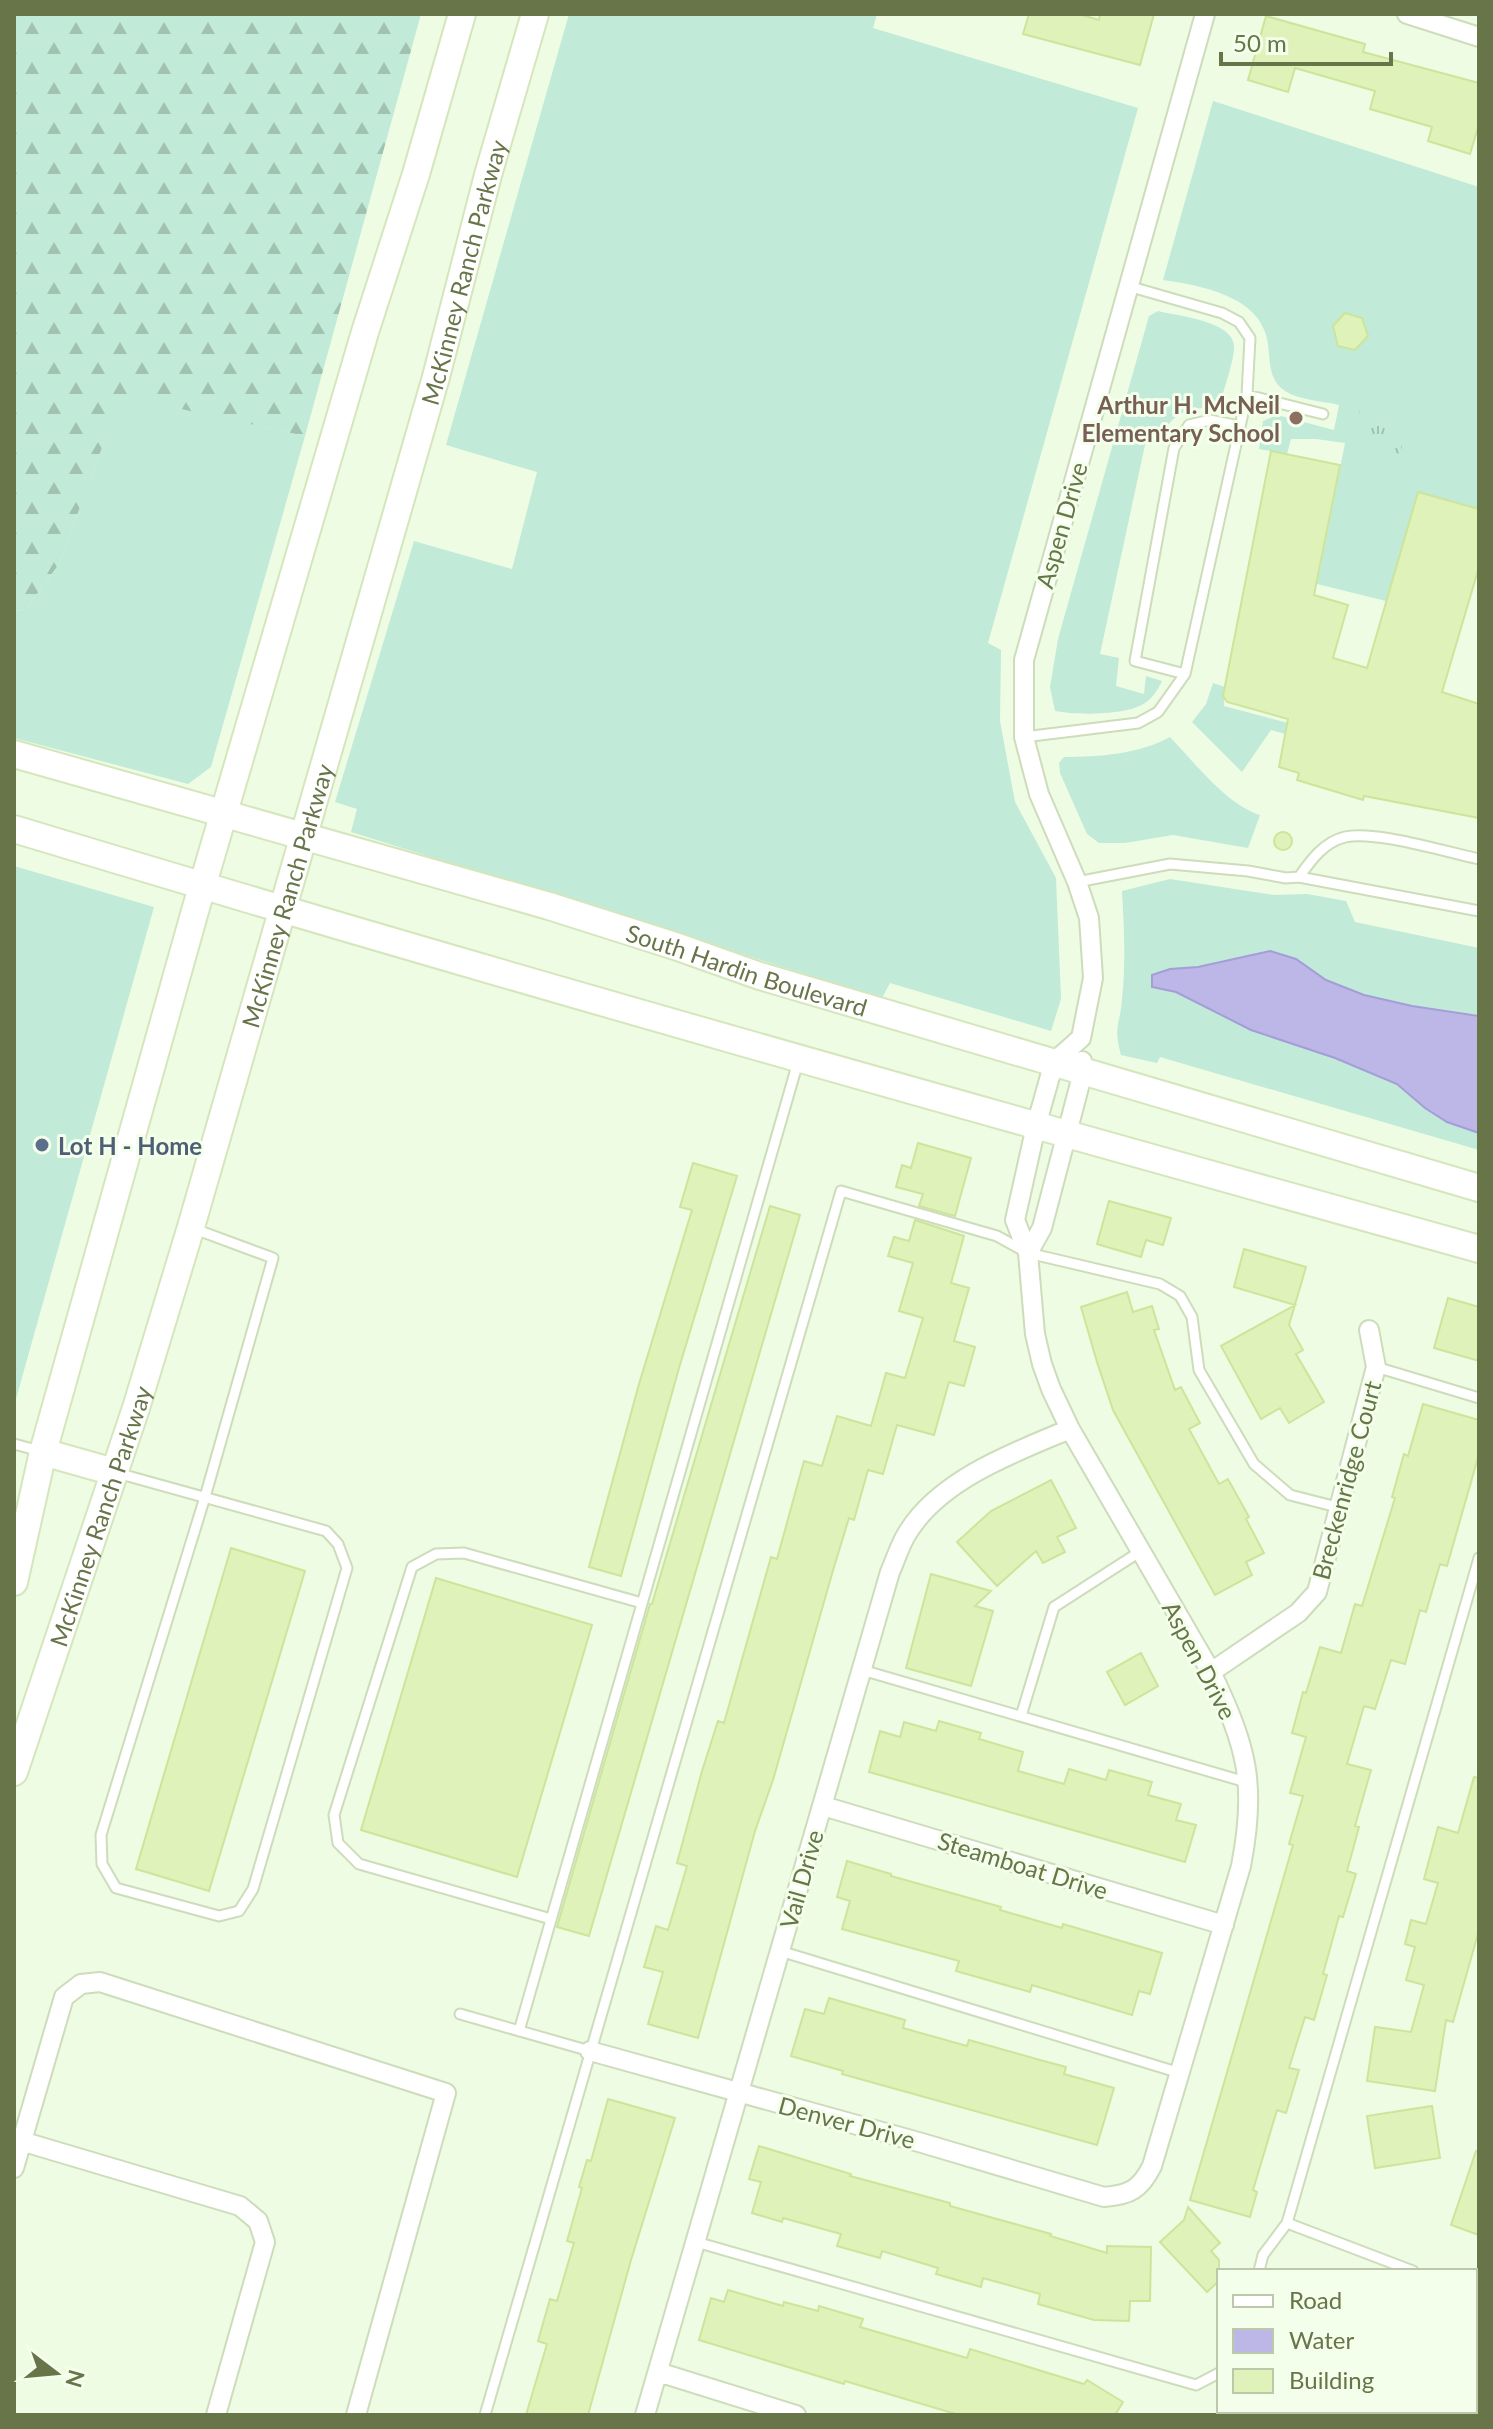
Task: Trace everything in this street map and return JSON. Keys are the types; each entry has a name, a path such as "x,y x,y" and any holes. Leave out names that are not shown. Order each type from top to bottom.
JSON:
{"main road":[{"path":"14,1582 43,1452 202,886 462,14"},
{"name":"McKinney Ranch Parkway","path":"14,1772 114,1472 191,1227 436,377 488,175 535,14"},
{"name":"South Hardin Boulevard","path":"14,754 549,906 760,976 1479,1188"},
{"path":"14,829 281,910 1066,1135 1479,1249"},
{"path":"43,1452 114,1472"}],"street":[{"name":"Aspen Drive","path":"1028,1253 1042,1228 1083,1072 1081,1038 1093,978 1089,918 1039,794 1024,737 1024,660 1205,14"},
{"path":"1407,14 1479,37"},
{"path":"1054,1062 1081,1038"},
{"name":"Aspen Drive","path":"1054,1062 1015,1220 1028,1253 1035,1334 1051,1389 1070,1429 1211,1672 1231,1713 1249,1783 1249,1824 1241,1866 1147,2177 1125,2196 1104,2197"},
{"name":"Breckenridge Court","path":"1211,1672 1298,1613 1317,1592 1376,1367 1369,1330"},
{"name":"Vail Drive","path":"645,2415 890,1572 907,1534 925,1510 1002,1457 1070,1429"},
{"name":"Steamboat Drive","path":"823,1806 1224,1925"},
{"path":"14,2168 64,1997 81,1984 100,1982 446,2093 356,2415"},
{"name":"Denver Drive","path":"590,2051 1104,2197"},
{"path":"14,2094 33,2100"},
{"path":"21,2141 240,2206 258,2221 265,2242 216,2415"},
{"path":"658,2372 796,2415"}],"lane":[{"path":"1024,737 1138,723 1158,712 1185,674 1247,395 1250,338 1239,322 1222,313 1128,286"},
{"path":"1247,395 1323,414"},
{"path":"1185,674 1135,661 1174,448 1189,425 1210,420 1239,426"},
{"path":"1299,877 1318,851 1345,837 1376,837 1479,859"},
{"path":"1077,882 1170,864 1299,877 1479,911"},
{"path":"519,2031 799,1058"},
{"path":"485,2415 841,1191 997,1236 1028,1253 1160,1284 1180,1296 1192,1317 1199,1370 1254,1464 1290,1495 1341,1508"},
{"path":"114,1472 205,1497 326,1531 338,1544 347,1568 253,1889 239,1911 219,1916 116,1888 102,1864 101,1835 205,1497 273,1258 191,1227"},
{"path":"1376,1367 1479,1398"},
{"path":"14,1444 43,1452"},
{"path":"1021,1716 1054,1607 1141,1551"},
{"path":"551,1919 359,1864 338,1843 334,1815 412,1567 436,1554 464,1553 642,1603"},
{"path":"1260,2269 1263,2255 1287,2223 1479,1558"},
{"path":"862,1670 1249,1783"},
{"path":"780,1951 1180,2073"},
{"path":"460,2014 590,2051"},
{"path":"1287,2223 1408,2269"},
{"path":"696,2242 1196,2385 1217,2374"}],"green space":[{"path":"14,14 421,14 305,436 121,396 59,564 26,609 14,611"},
{"path":"569,14 877,14 873,28 1138,108 988,643 1001,650 1000,721 1015,802 1056,878 1061,999 1051,1031 890,983 882,998 351,832 357,809 335,802 414,541 512,569 537,472 446,445"},
{"path":"1213,101 1479,187 1479,509 1418,492 1386,601 1317,584 1345,443 1291,439 1287,454 1259,449 1263,421 1277,415 1334,430 1339,405 1297,396 1279,386 1274,380 1266,335 1260,321 1238,301 1208,289 1163,280"},
{"path":"1158,311 1215,325 1225,331 1234,346 1219,408 1201,408 1179,415 1163,434 1148,431 1100,654 1119,658 1116,686 1144,694 1146,676 1162,681 1149,700 1129,710 1096,714 1055,711 1050,687 1058,639 1149,316"},
{"path":"121,395 305,436 211,767 188,784 14,738 14,611 26,609 59,564"},
{"path":"1360,410 1408,422 1400,454 1352,442"},
{"path":"1213,683 1225,687 1224,706 1288,723 1285,734 1271,730 1242,772 1192,722 1206,704"},
{"path":"1170,737 1223,793 1260,815 1248,848 1173,835 1125,843 1099,843 1087,834 1060,773 1059,763 1064,757 1118,753"},
{"name":"Lot H - Home","path":"14,866 154,907 14,1406"},
{"path":"1170,879 1274,895 1307,894 1346,901 1355,922 1479,948 1479,1150 1160,1057 1157,1063 1121,1055 1117,1031 1124,972 1122,891"}],"water":[{"path":"1270,951 1296,959 1326,980 1364,995 1479,1016 1479,1133 1447,1122 1397,1084 1335,1058 1251,1030 1176,992 1152,987 1152,975 1170,969 1198,967"}],"building":[{"path":"1029,14 1079,14 1099,20 1100,14 1154,14 1140,65 1023,34"},
{"path":"1266,16 1365,44 1363,52 1479,83 1479,124 1470,154 1428,141 1432,127 1370,109 1375,91 1295,68 1288,92 1248,80"},
{"path":"1345,313 1362,318 1368,336 1355,350 1338,346 1333,326"},
{"path":"1271,451 1340,465 1314,595 1348,605 1333,658 1367,668 1418,492 1479,509 1479,567 1442,692 1479,704 1479,818 1364,796 1363,800 1297,780 1299,773 1279,767 1288,719 1227,702 1223,696"},
{"path":"1279,832 1287,832 1292,841 1290,848 1279,850 1274,845 1274,837"},
{"path":"918,1143 971,1158 955,1216 919,1206 923,1194 896,1187 902,1165 911,1168"},
{"path":"693,1163 737,1176 621,1576 589,1567 639,1384 692,1210 680,1207"},
{"path":"1109,1201 1171,1218 1163,1245 1146,1240 1141,1257 1097,1244"},
{"path":"770,1206 800,1215 589,1936 557,1927"},
{"path":"915,1220 964,1236 951,1283 969,1288 954,1341 975,1347 964,1386 949,1382 934,1435 897,1425 883,1474 868,1470 854,1520 849,1518 834,1567 773,1780 755,1831 698,2038 648,2024 663,1972 644,1967 656,1926 668,1930 687,1866 677,1863 702,1771 718,1721 724,1723 771,1557 777,1559 804,1461 822,1466 837,1416 871,1426 886,1373 905,1378 923,1318 899,1311 913,1263 888,1256 894,1237 909,1241"},
{"path":"1244,1249 1306,1267 1295,1305 1234,1287"},
{"path":"1127,1292 1133,1312 1152,1306 1159,1329 1154,1330 1175,1390 1181,1387 1200,1423 1189,1429 1219,1484 1228,1479 1264,1553 1246,1562 1252,1575 1215,1595 1113,1410 1081,1307"},
{"path":"1448,1298 1479,1307 1479,1361 1434,1348"},
{"path":"1295,1305 1289,1325 1303,1350 1296,1354 1324,1402 1289,1423 1280,1408 1261,1419 1221,1346"},
{"path":"1423,1404 1479,1420 1479,1454 1447,1566 1440,1564 1426,1612 1420,1610 1405,1664 1391,1660 1375,1709 1364,1706 1347,1764 1371,1770 1355,1826 1359,1827 1347,1871 1356,1874 1343,1917 1339,1916 1314,2020 1305,2017 1289,2068 1299,2070 1286,2113 1277,2110 1253,2190 1257,2192 1250,2217 1190,2200 1293,1845 1289,1844 1303,1796 1290,1793 1306,1737 1292,1733 1303,1692 1306,1693 1320,1647 1341,1653 1355,1604 1362,1606 1395,1498 1392,1497 1404,1454 1408,1456"},
{"path":"1051,1480 1076,1528 1057,1537 1065,1552 1043,1563 1036,1551 997,1586 957,1542 991,1511"},
{"path":"231,1548 305,1571 209,1891 136,1869"},
{"path":"931,1574 991,1591 975,1606 993,1611 971,1686 906,1668"},
{"path":"436,1578 592,1625 517,1877 361,1830"},
{"path":"1141,1653 1158,1686 1125,1705 1107,1672"},
{"path":"939,1721 981,1733 979,1739 1023,1752 1018,1771 1064,1784 1069,1769 1106,1780 1109,1770 1152,1782 1148,1795 1181,1804 1176,1820 1196,1825 1185,1862 869,1772 880,1731 900,1737 904,1722 936,1731"},
{"path":"1474,1777 1479,1778 1479,1930 1453,2022 1446,2020 1435,2091 1367,2081 1375,2027 1411,2032 1424,1985 1406,1980 1415,1947 1405,1944 1411,1920 1426,1924 1438,1883 1424,1879 1438,1827 1458,1833"},
{"path":"847,1861 1001,1907 1000,1910 1062,1928 1063,1924 1162,1953 1150,1994 1139,1991 1132,2015 1032,1985 1030,1992 956,1971 959,1961 842,1929 850,1901 837,1897"},
{"path":"829,1998 905,2020 903,2028 967,2046 969,2040 1066,2067 1064,2074 1114,2088 1097,2145 842,2074 843,2071 791,2056 805,2009 824,2014"},
{"path":"608,2099 675,2118 588,2415 526,2415 547,2344 538,2341 550,2299 557,2301 574,2243 567,2241 582,2188 579,2187 587,2160 591,2161"},
{"path":"1432,2106 1440,2158 1375,2168 1367,2116"},
{"path":"759,2146 1107,2253 1107,2246 1151,2247 1150,2301 1130,2301 1129,2321 1094,2320 1038,2304 1040,2294 983,2278 981,2287 936,2274 938,2268 882,2251 880,2258 837,2246 841,2234 752,2213 761,2182 749,2179"},
{"path":"1476,2151 1479,2151 1479,2235 1451,2225"},
{"path":"1188,2207 1220,2243 1211,2251 1219,2260 1217,2283 1207,2292 1160,2242 1184,2220"},
{"path":"728,2290 783,2306 784,2302 818,2311 819,2306 863,2319 860,2327 967,2358 970,2349 1084,2384 1087,2380 1123,2402 1115,2415 959,2415 845,2381 844,2384 699,2340 711,2298 724,2302"}],"place":[{"name":"Arthur H. McNeil Elementary School","path":"1296,418"},
{"name":"Lot H - Home","path":"42,1145"}]}
